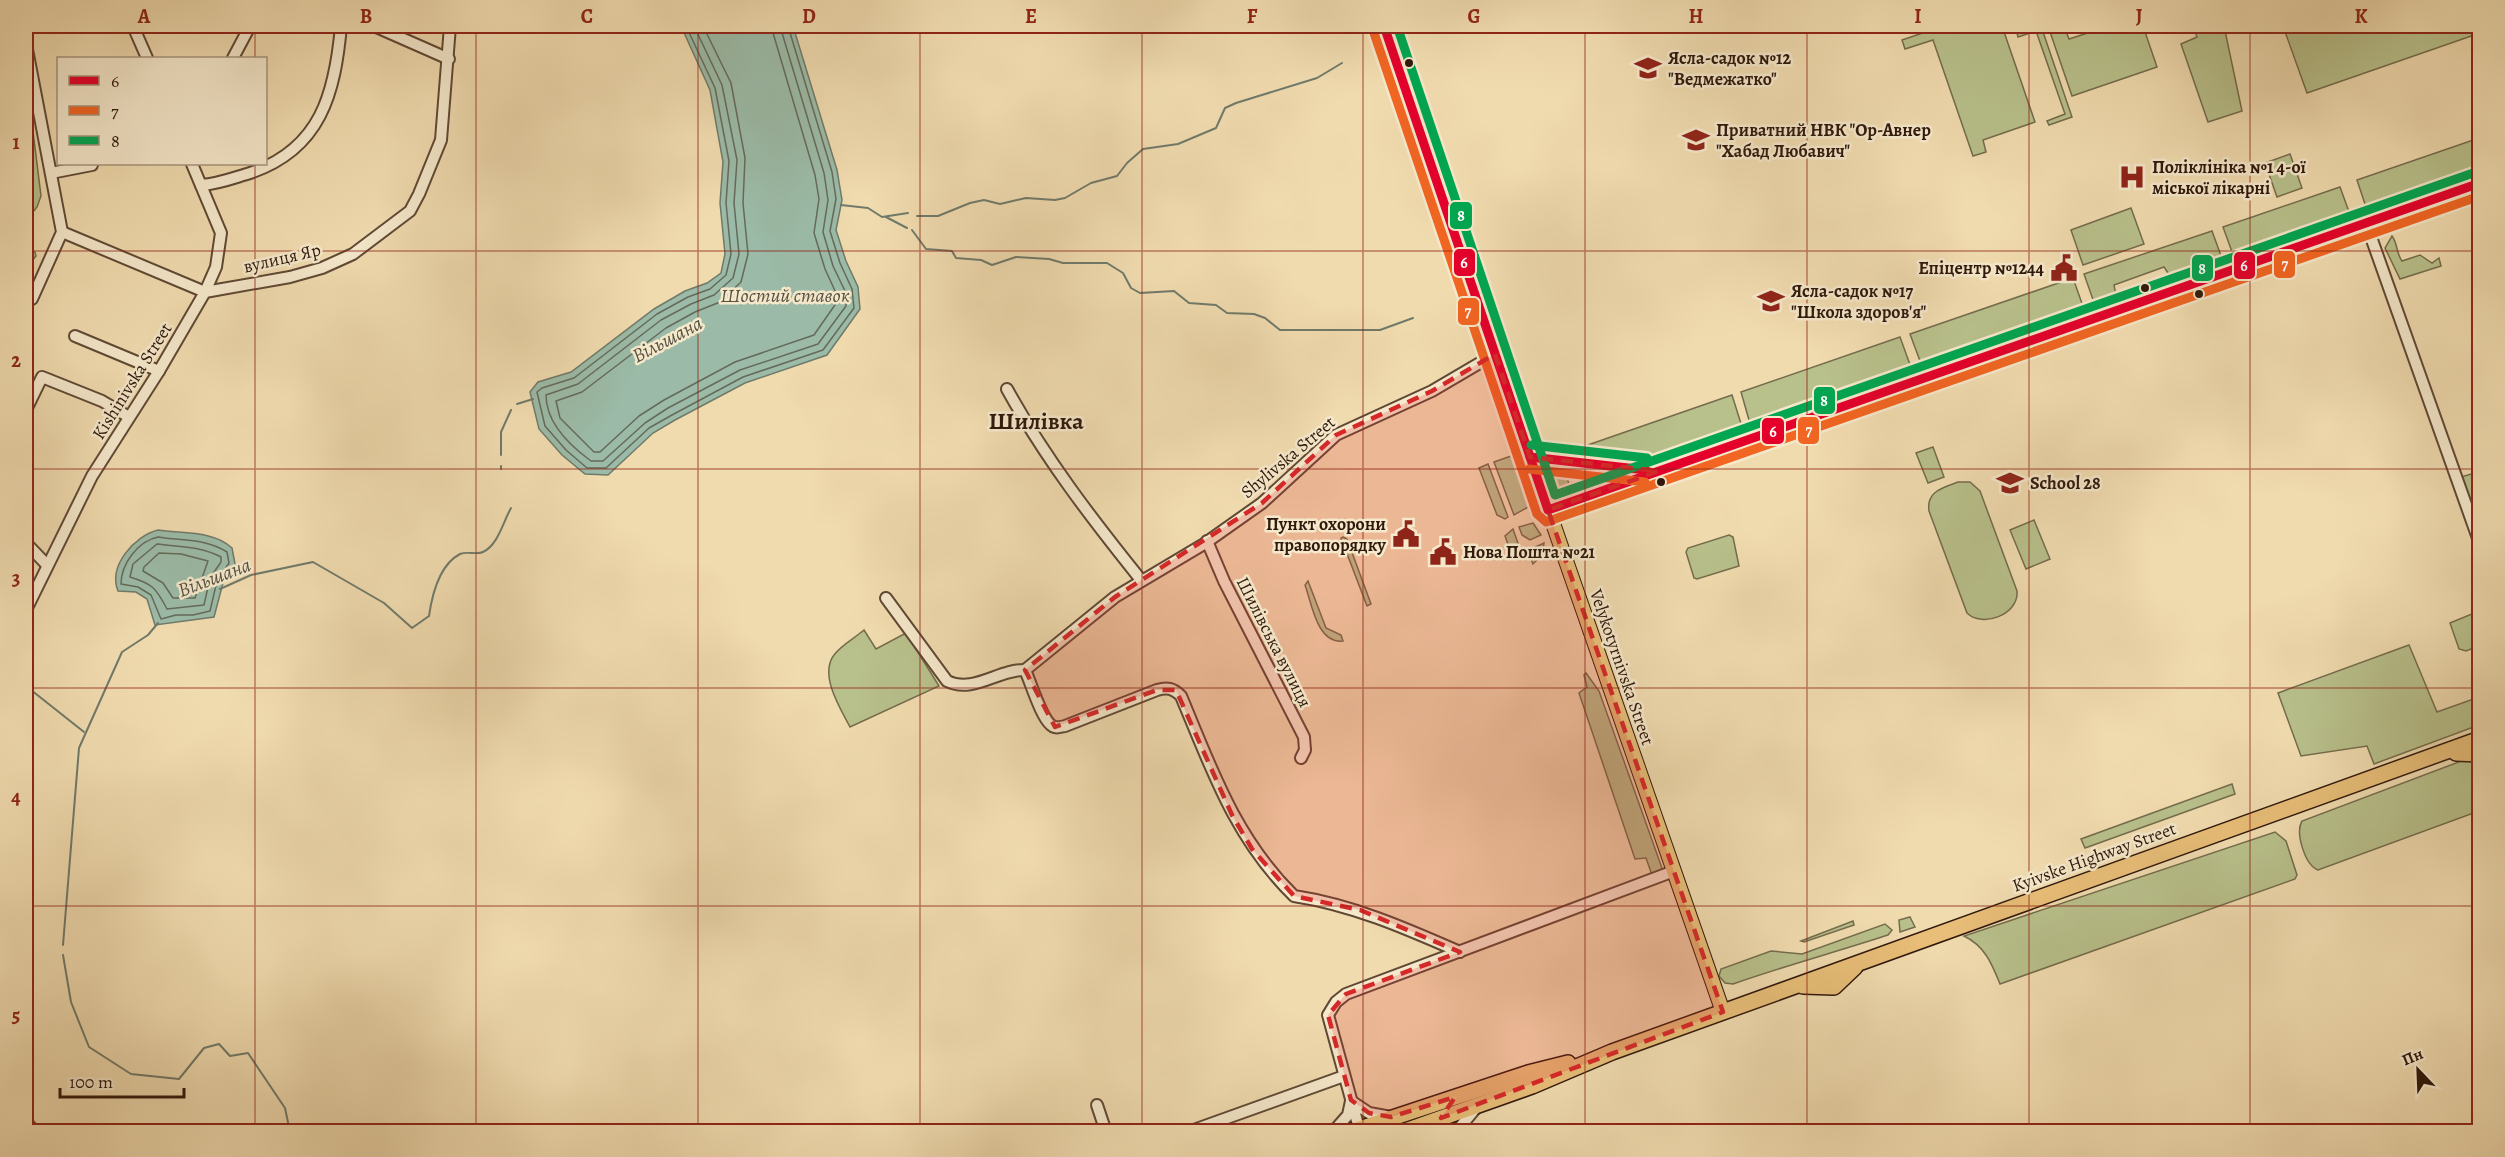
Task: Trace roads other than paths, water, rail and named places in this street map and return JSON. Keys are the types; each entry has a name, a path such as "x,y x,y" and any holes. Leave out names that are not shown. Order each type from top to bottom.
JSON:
{"highway":[{"name":"Kyivske Highway Street","path":"1723,1012 1788,988 1834,987 1851,970 1868,960 2480,739"},
{"path":"2420,760 2457,753 2480,754"},
{"path":"1358,1131 1413,1110 1475,1098 1528,1073 1612,1052 1723,1012"},
{"path":"1406,1130 1443,1125 1475,1098"}],"main road":[{"name":"Velykotyrnivska Street","path":"1384,26 1548,510 1723,1012"},
{"path":"1548,510 2480,183"},
{"path":"1530,457 1659,471"}],"street":[{"path":"133,26 147,57"},
{"path":"234,57 250,26"},
{"path":"201,185 215,184 260,169 287,155 305,139 323,111 332,86 340,26"},
{"path":"374,26 449,59"},
{"name":"вулиця Яр","path":"205,292 290,277 322,268 353,254 410,211 441,140 450,26"},
{"path":"26,44 62,232 32,299"},
{"path":"51,173 92,165"},
{"name":"Kishinivska Street","path":"26,610 92,476 159,371 205,292 220,253 221,233 192,165"},
{"path":"2366,223 2480,543"},
{"path":"62,232 205,292"},
{"path":"75,336 159,371"},
{"name":"Shylivska Street","path":"1141,580 1207,541 1262,503 1336,435 1432,392 1495,354"},
{"path":"26,410 42,377 102,401 129,417"},
{"path":"886,598 947,681 957,686 968,686 1016,670 1025,670 1079,624 1141,580 1094,522 1034,436 1007,389"},
{"name":"Шилівська вулиця","path":"1207,541 1224,581 1304,736 1305,750 1301,758"},
{"path":"26,543 47,565"},
{"path":"1025,670 1045,716 1055,727 1065,726 1157,690 1167,687 1176,690 1181,696 1232,815 1252,849 1294,896 1332,902 1360,910 1460,952"},
{"path":"1358,1131 1328,1015 1336,1002 1346,994 1674,871"},
{"path":"1188,1131 1344,1076"},
{"path":"1456,1131 1475,1098"},
{"path":"1351,1100 1369,1113 1391,1117"},
{"path":"1333,1131 1348,1115 1351,1100"},
{"path":"1097,1105 1106,1131"},
{"path":"1413,1110 1429,1112 1443,1125"},
{"path":"26,1122 35,1131"},
{"path":"1406,1130 1426,1131"}],"water":[{"name":"Шостий ставок","path":"681,26 793,26 837,170 842,200 836,230 846,261 858,287 860,309 827,355 745,383 653,433 608,475 585,474 562,455 539,429 530,392 538,382 571,372 654,309 685,291 707,283 721,273 725,254 720,203 723,162 710,90"},
{"path":"158,530 206,535 232,548 235,564 223,583 214,617 155,625 147,599 136,592 118,591 117,572 125,553 140,539"}],"waterway":[{"path":"917,216 938,216 984,200 1000,204 1026,198 1055,200 1065,198 1091,183 1117,176 1127,163 1143,149 1178,144 1216,128 1225,108 1317,78 1342,63"},
{"path":"841,205 868,208 882,217 908,213"},
{"path":"886,217 907,228"},
{"path":"912,230 926,249 952,251 956,258 981,260 992,265 1016,257 1049,259 1063,263 1107,263 1123,273 1131,288 1140,293 1174,291 1189,303 1216,305 1227,313 1254,314 1265,318 1280,330 1380,330 1413,318"},
{"name":"Вільшана","path":"517,404 533,399"},
{"name":"Вільшана","path":"501,455 501,432 511,410"},
{"name":"Вільшана","path":"220,589 251,575 313,562 384,603 412,628 429,616 438,581 447,565 460,554 481,553 488,549 496,539 511,508"},
{"name":"Вільшана","path":"63,945 79,748 122,652 148,635 158,623"},
{"path":"26,686 84,732"},
{"name":"Вільшана","path":"63,955 71,1002 89,1047 131,1074 179,1079 204,1048 219,1044 230,1056 248,1053 285,1108 290,1132"}],"place":[{"name":"Ясла-садок №12 \"Ведмежатко\"","path":"1648,68"},
{"name":"Приватний НВК \"Ор-Авнер \"Хабад Любавич\"","path":"1696,140"},
{"name":"Поліклініка №1 4-ої міської лікарні","path":"2132,177"},
{"name":"Епіцентр №1244","path":"2064,268"},
{"name":"Ясла-садок №17 \"Школа здоров'я\"","path":"1771,301"},
{"name":"School 28","path":"2010,483"},
{"name":"Пункт охорони правопорядку","path":"1406,534"},
{"name":"Нова Пошта №21","path":"1443,552"}],"district":[{"name":"Шилівка","path":"1036,421"}]}
